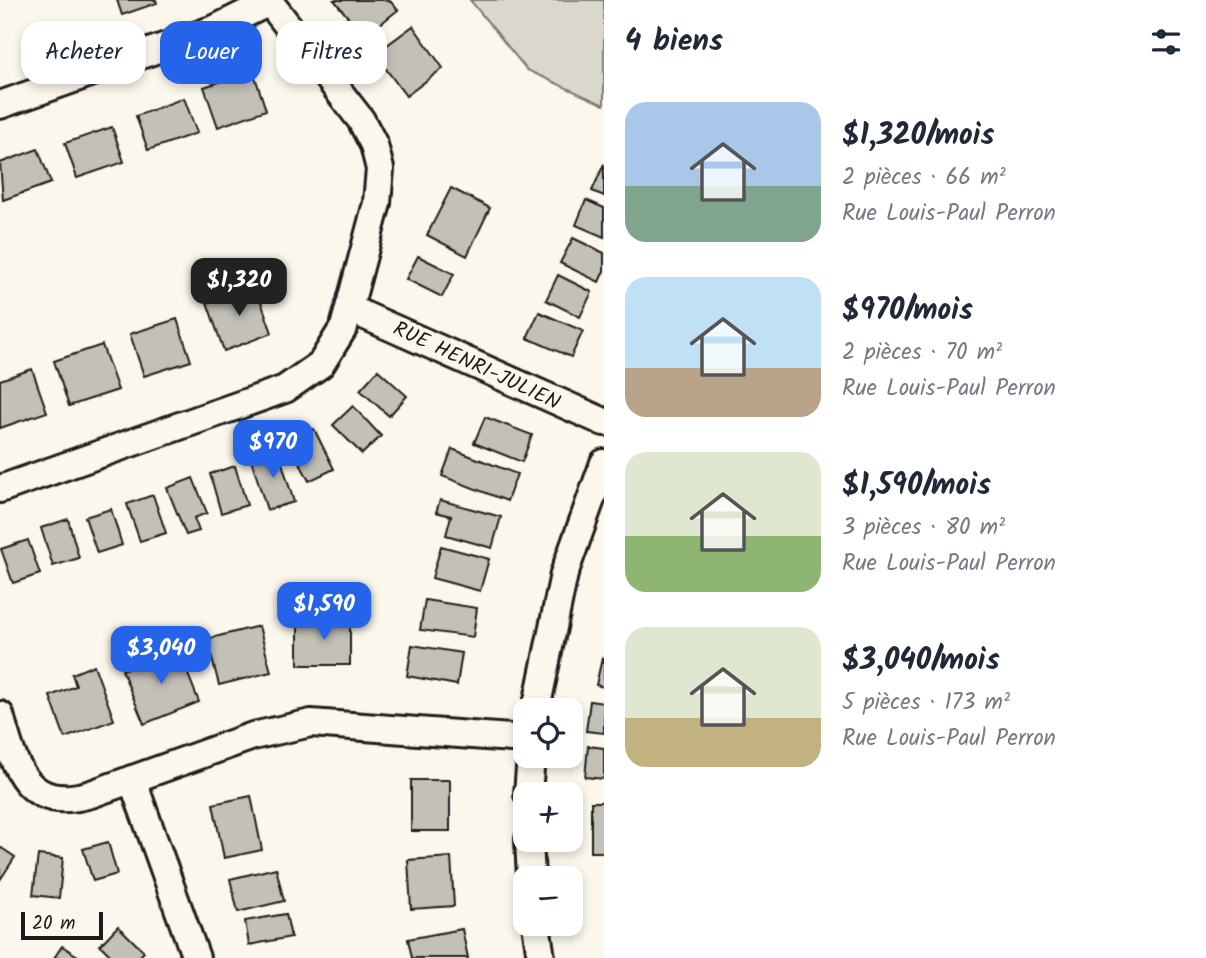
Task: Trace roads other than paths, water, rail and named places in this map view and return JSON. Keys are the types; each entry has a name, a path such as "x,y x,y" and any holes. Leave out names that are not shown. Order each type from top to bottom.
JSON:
{"street":[{"path":"0,105 217,28 268,1 361,120 378,158 380,189 350,309 337,342 320,364 285,389 0,489"},
{"name":"RUE HENRI-JULIEN","path":"350,309 604,422"},
{"path":"538,698 546,651 568,562 604,463"},
{"path":"0,715 18,771 24,780 41,793 60,798 78,798 264,733 311,723 513,738"},
{"path":"132,779 196,958"},
{"path":"538,936 541,958"}]}
